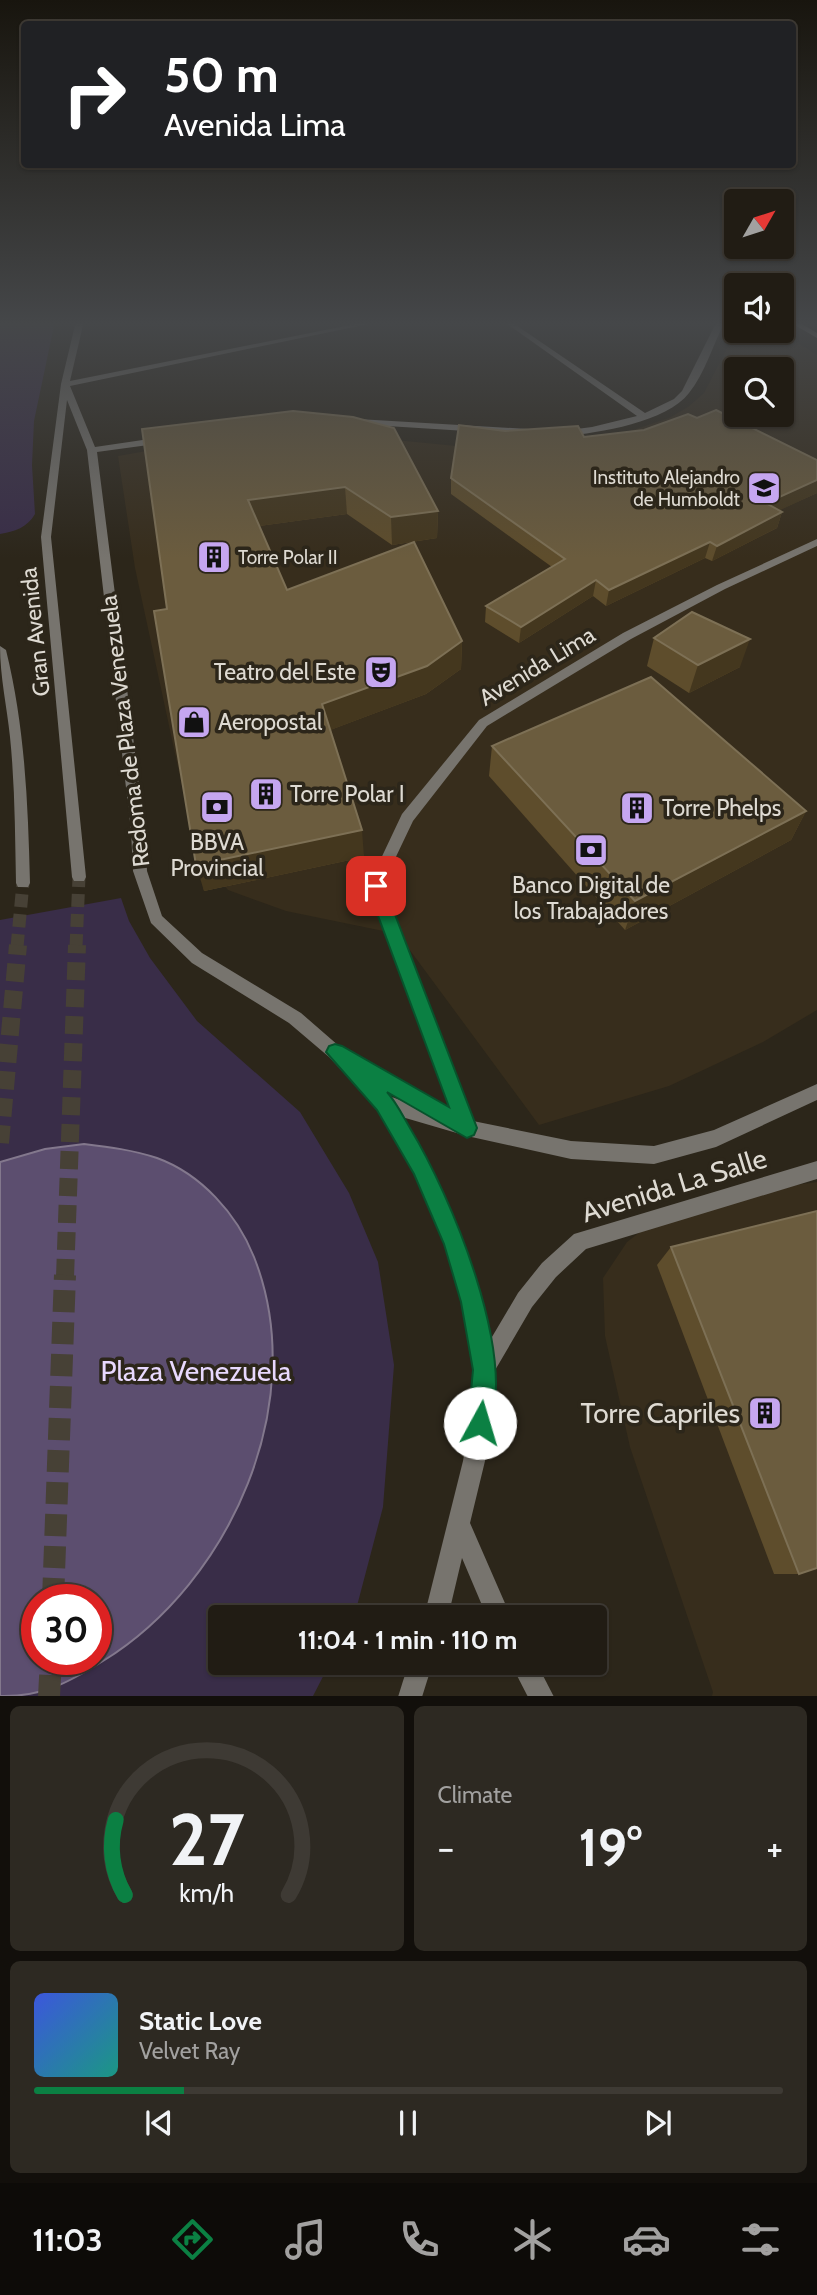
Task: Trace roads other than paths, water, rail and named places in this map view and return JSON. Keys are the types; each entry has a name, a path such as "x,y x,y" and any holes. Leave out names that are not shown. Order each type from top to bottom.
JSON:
{"street":[{"name":"Gran Avenida","path":"63,400 46,537 79,877"},
{"name":"Redoma de Plaza Venezuela","path":"72,400 92,450 138,831 140,871 156,919 197,958 295,1018 335,1052 384,1103 422,1166 455,1243 472,1302 484,1370 483,1404 474,1461 439,1605"},
{"path":"622,400 645,416"},
{"path":"558,433 596,430 645,416 676,400"},
{"path":"349,421 537,433"},
{"path":"92,450 174,438"},
{"name":"Avenida Lima","path":"467,1128 376,886 407,818 483,723 627,636 721,587 817,542"},
{"name":"Gran Avenida","path":"0,650 11,691 20,757 23,883"},
{"path":"335,1052 467,1128"},
{"name":"Avenida La Salle","path":"384,1103 467,1128 571,1150 654,1155 716,1138 817,1092"},
{"name":"Avenida La Salle","path":"484,1370 525,1300 549,1270 581,1241 817,1170"},
{"path":"458,1522 494,1605"},
{"path":"410,1696 417,1675"},
{"path":"530,1675 542,1696"}],"tunnel":[{"path":"76,947 79,877"},
{"path":"17,947 23,883"},
{"path":"0,1143 18,945"},
{"path":"65,1277 77,945"},
{"path":"54,1584 65,1275"},
{"path":"49,1696 50,1675"}],"place":[{"name":"Instituto Alejandro de Humboldt","path":"764,488"},
{"name":"Torre Polar II","path":"214,557"},
{"name":"Teatro del Este","path":"381,672"},
{"name":"Aeropostal","path":"194,722"},
{"name":"Torre Polar I","path":"266,794"},
{"name":"BBVA Provincial","path":"217,807"},
{"name":"Torre Phelps","path":"637,808"},
{"name":"Banco Digital de los Trabajadores","path":"591,850"},
{"name":"Torre Capriles","path":"765,1413"}],"park label":[{"name":"Plaza Venezuela","path":"196,1371"}]}
